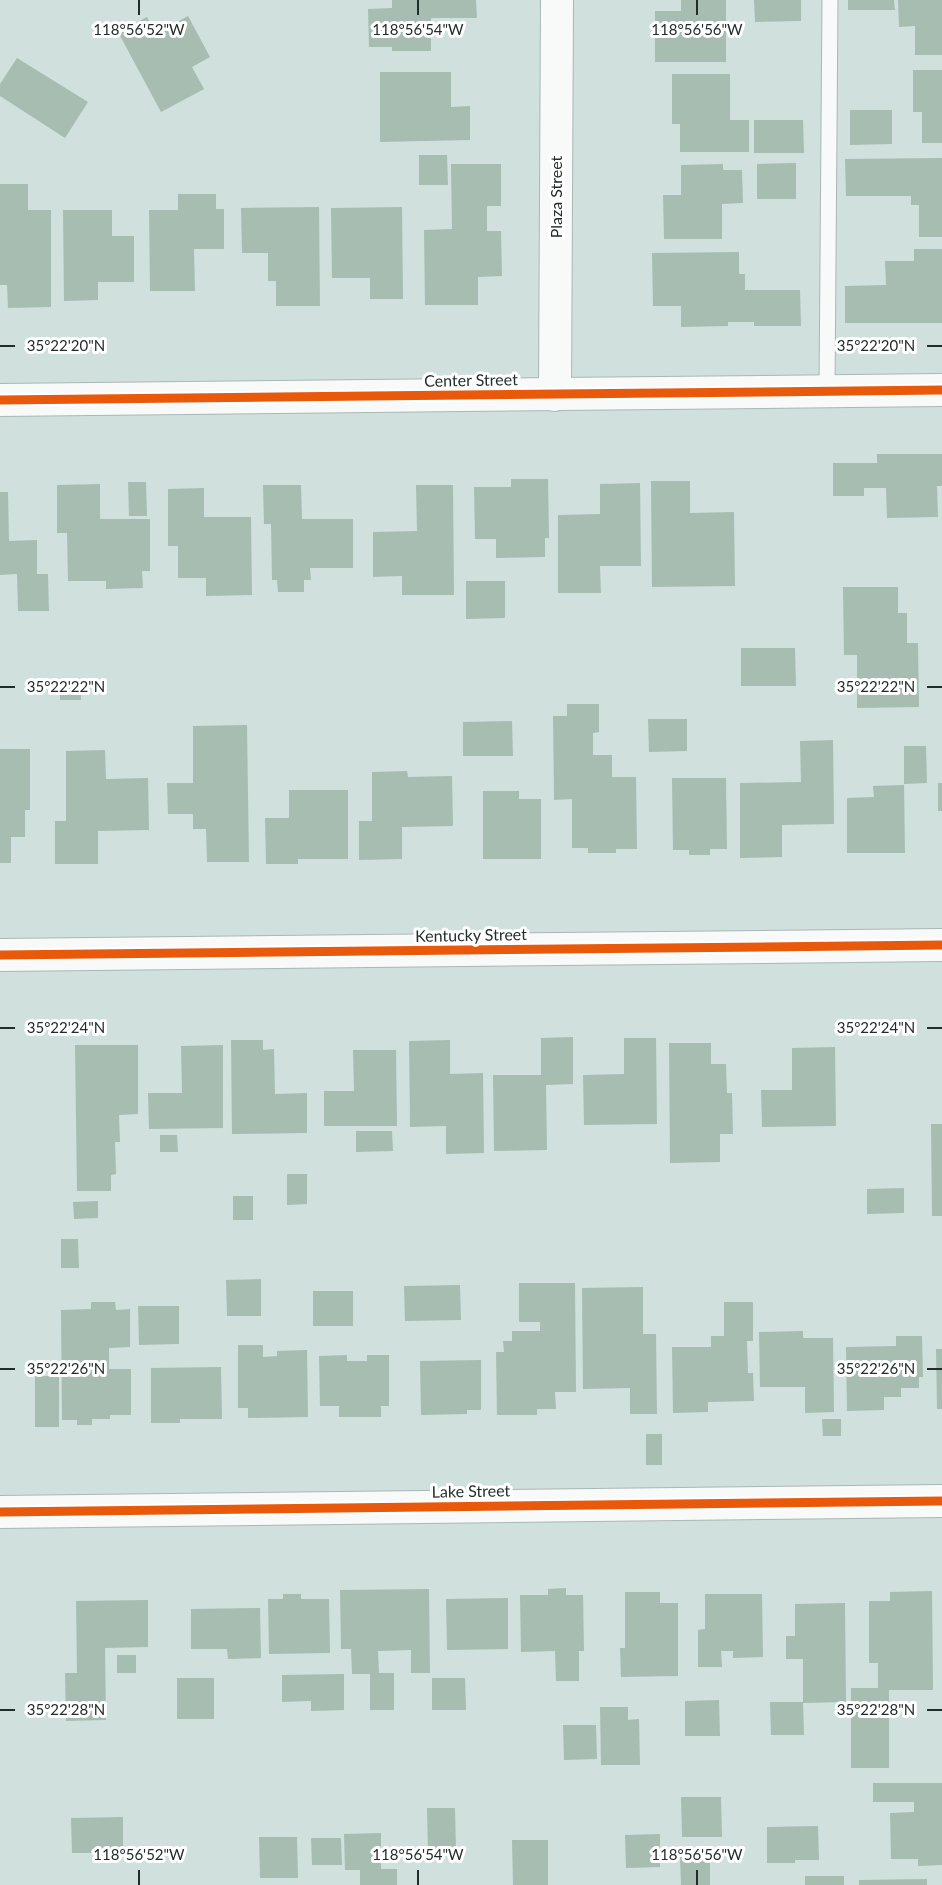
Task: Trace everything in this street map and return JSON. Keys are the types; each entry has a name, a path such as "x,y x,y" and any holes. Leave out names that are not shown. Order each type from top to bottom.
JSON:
{"street":[{"name":"Plaza Street","path":"555,395 557,0"},
{"name":"Center Street","path":"0,400 942,390"},
{"name":"Kentucky Street","path":"0,955 942,945"},
{"name":"Lake Street","path":"0,1512 942,1501"}],"lane":[{"path":"827,391 830,0"}],"building":[{"path":"392,0 476,0 477,18 431,18 431,51 392,51 392,47 369,47 368,9 392,8"},
{"path":"681,0 726,0 726,62 655,62 655,11 681,11"},
{"path":"754,0 801,0 801,21 755,22"},
{"path":"848,0 894,0 895,10 848,10"},
{"path":"898,0 942,0 942,55 915,55 915,26 899,27"},
{"path":"188,16 210,57 192,67 204,89 161,112 118,32 147,17 156,34"},
{"path":"17,58 88,102 65,138 0,96 0,84"},
{"path":"913,70 942,70 942,143 922,143 922,112 913,112"},
{"path":"380,72 451,72 451,107 470,106 470,140 380,142"},
{"path":"672,74 730,74 730,120 749,120 749,152 680,152 680,124 672,124"},
{"path":"850,110 892,110 892,144 850,145"},
{"path":"754,120 803,120 804,153 754,153"},
{"path":"419,155 447,155 448,185 419,185"},
{"path":"942,158 942,237 919,237 919,205 911,205 911,196 846,196 845,159"},
{"path":"796,163 796,199 757,199 757,164"},
{"path":"451,164 501,164 501,206 487,206 487,231 501,231 502,276 478,277 478,305 425,305 424,230 452,229"},
{"path":"723,164 723,170 742,170 743,203 722,204 722,239 664,239 663,195 681,195 681,165"},
{"path":"0,184 28,184 28,210 51,210 51,307 8,308 7,285 0,285"},
{"path":"178,194 216,194 216,209 224,209 224,249 194,249 195,291 150,291 149,210 178,210"},
{"path":"319,207 320,306 276,306 276,281 268,281 268,253 242,253 241,208"},
{"path":"402,207 403,299 370,299 370,278 332,278 331,208"},
{"path":"63,210 112,210 112,236 134,236 134,282 98,282 98,300 64,301"},
{"path":"914,249 942,249 942,323 845,323 845,286 886,285 885,261 914,261"},
{"path":"739,252 739,274 745,274 745,290 800,290 801,326 754,326 754,322 728,322 728,326 681,327 681,306 653,306 652,253"},
{"path":"877,454 942,454 942,486 937,486 938,517 887,518 886,488 864,488 864,496 833,496 833,463 877,463"},
{"path":"511,479 548,479 549,538 545,538 545,557 496,558 496,539 475,539 474,487 511,487"},
{"path":"651,481 690,481 690,513 734,512 735,586 652,587"},
{"path":"128,482 146,482 147,516 129,516"},
{"path":"640,483 641,566 600,566 601,593 558,593 558,515 600,514 600,484"},
{"path":"100,484 100,519 150,519 150,571 142,571 143,588 106,589 106,581 68,581 67,533 57,533 57,485"},
{"path":"263,485 301,485 302,519 353,519 353,568 310,568 311,580 304,580 304,592 278,592 277,580 272,580 271,524 264,524"},
{"path":"416,485 453,485 454,595 402,595 402,576 373,577 373,532 417,531"},
{"path":"204,488 204,517 251,517 252,595 206,596 206,578 178,578 178,546 168,546 168,489"},
{"path":"0,492 8,492 9,541 37,540 37,574 48,574 49,611 18,611 17,574 0,575"},
{"path":"466,581 505,581 505,618 466,619"},
{"path":"843,587 898,587 898,613 907,613 907,643 918,643 919,707 857,708 857,655 844,655"},
{"path":"741,648 795,648 796,686 741,686"},
{"path":"60,681 81,681 81,700 60,700"},
{"path":"567,704 599,704 599,732 593,733 593,755 612,755 612,777 636,777 637,849 616,849 616,853 588,853 588,848 572,848 572,799 554,800 553,716 567,716"},
{"path":"648,719 687,719 687,751 649,752"},
{"path":"512,721 513,756 463,756 463,722"},
{"path":"247,725 249,862 207,862 206,829 193,829 193,814 168,814 167,783 193,783 193,726"},
{"path":"833,740 834,824 782,825 782,857 740,858 740,783 801,782 800,741"},
{"path":"904,746 926,746 927,783 904,784"},
{"path":"0,749 30,749 30,810 25,810 25,837 11,837 11,863 0,863"},
{"path":"105,750 106,779 148,778 149,830 98,831 98,864 55,864 55,821 66,821 66,751"},
{"path":"407,771 408,777 452,776 453,826 402,827 402,859 359,860 359,821 372,821 372,772"},
{"path":"672,778 726,778 727,849 710,849 710,855 689,855 689,850 673,850"},
{"path":"938,783 942,783 942,811 938,811"},
{"path":"904,785 905,853 847,853 847,798 874,797 873,786"},
{"path":"289,790 348,790 348,859 298,859 298,864 266,864 265,818 289,818"},
{"path":"483,791 519,791 519,799 541,799 541,859 483,859"},
{"path":"573,1037 573,1084 546,1085 547,1150 494,1151 493,1075 541,1075 541,1038"},
{"path":"624,1038 656,1038 657,1124 584,1125 583,1075 624,1074"},
{"path":"231,1040 263,1040 263,1050 274,1049 275,1094 307,1093 307,1133 232,1134"},
{"path":"450,1040 450,1074 483,1073 484,1153 446,1154 446,1126 410,1127 409,1041"},
{"path":"669,1043 711,1043 711,1064 726,1064 727,1093 732,1093 733,1134 720,1134 720,1162 670,1163"},
{"path":"75,1045 138,1045 138,1114 119,1115 120,1142 115,1142 116,1174 111,1175 111,1191 77,1191"},
{"path":"223,1045 223,1128 149,1129 148,1093 182,1093 181,1046"},
{"path":"835,1047 836,1126 762,1127 761,1090 792,1090 792,1048"},
{"path":"353,1050 396,1050 397,1126 324,1126 324,1091 354,1091"},
{"path":"931,1124 942,1124 942,1216 932,1216"},
{"path":"356,1131 392,1131 393,1151 356,1152"},
{"path":"160,1135 177,1135 178,1152 160,1152"},
{"path":"287,1174 307,1174 307,1204 287,1205"},
{"path":"904,1188 904,1213 867,1214 867,1189"},
{"path":"233,1196 253,1196 253,1220 233,1220"},
{"path":"98,1201 98,1218 74,1219 73,1202"},
{"path":"61,1239 78,1239 79,1268 61,1268"},
{"path":"261,1279 261,1316 227,1316 226,1280"},
{"path":"519,1283 575,1283 576,1392 555,1392 556,1409 537,1409 537,1415 497,1415 496,1352 504,1352 503,1341 512,1341 512,1331 540,1331 540,1322 519,1322"},
{"path":"460,1285 461,1320 405,1321 404,1286"},
{"path":"643,1287 643,1334 656,1334 657,1414 630,1414 630,1388 583,1389 582,1288"},
{"path":"313,1291 353,1291 353,1326 313,1326"},
{"path":"91,1302 115,1302 116,1310 130,1309 130,1347 109,1348 109,1369 131,1369 131,1415 110,1415 110,1419 92,1419 92,1425 77,1425 77,1420 62,1420 61,1310 91,1309"},
{"path":"724,1302 753,1302 753,1341 747,1341 748,1373 753,1373 754,1401 708,1402 708,1412 673,1413 672,1347 711,1347 711,1336 724,1336"},
{"path":"138,1306 179,1306 179,1344 139,1345"},
{"path":"803,1331 803,1338 833,1338 834,1412 805,1413 805,1387 760,1387 759,1332"},
{"path":"896,1336 922,1336 923,1377 919,1377 919,1388 901,1388 901,1397 884,1397 884,1410 847,1411 846,1347 896,1346"},
{"path":"238,1345 263,1345 263,1357 277,1356 277,1351 307,1350 308,1417 248,1418 248,1408 238,1408"},
{"path":"936,1349 942,1349 942,1409 937,1409"},
{"path":"347,1355 347,1361 367,1361 367,1355 389,1355 389,1406 381,1406 381,1417 339,1417 339,1406 320,1406 319,1356"},
{"path":"481,1360 481,1410 467,1410 467,1414 421,1415 420,1361"},
{"path":"221,1367 222,1419 180,1419 180,1423 151,1423 151,1368"},
{"path":"35,1376 59,1376 59,1427 35,1427"},
{"path":"822,1419 841,1419 841,1436 823,1436"},
{"path":"646,1434 662,1434 662,1465 646,1465"},
{"path":"566,1588 566,1595 583,1595 584,1651 579,1651 579,1681 556,1681 555,1651 521,1652 520,1595 548,1595 548,1589"},
{"path":"429,1589 430,1673 411,1673 411,1650 378,1651 379,1673 394,1673 394,1710 370,1710 370,1674 352,1674 351,1649 341,1649 340,1590"},
{"path":"932,1591 933,1690 889,1690 889,1768 851,1768 851,1688 878,1688 878,1663 869,1663 869,1601 890,1601 890,1592"},
{"path":"625,1592 660,1592 660,1603 678,1603 678,1676 621,1677 620,1648 625,1648"},
{"path":"283,1594 301,1594 301,1599 329,1599 330,1653 269,1654 268,1599 283,1599"},
{"path":"705,1594 762,1594 763,1657 733,1658 733,1651 721,1651 722,1667 698,1667 698,1630 705,1629"},
{"path":"508,1598 508,1649 447,1650 446,1599"},
{"path":"148,1600 148,1647 105,1648 106,1720 66,1721 65,1673 77,1673 76,1601"},
{"path":"845,1603 846,1702 803,1703 803,1659 786,1659 786,1636 795,1636 795,1604"},
{"path":"260,1608 261,1658 228,1659 227,1649 191,1649 191,1609"},
{"path":"117,1655 136,1655 136,1673 117,1673"},
{"path":"344,1674 344,1710 311,1711 311,1701 282,1702 282,1675"},
{"path":"177,1678 214,1678 214,1719 177,1719"},
{"path":"432,1678 465,1678 466,1710 432,1710"},
{"path":"719,1700 720,1736 685,1736 685,1701"},
{"path":"770,1702 803,1702 804,1735 771,1735"},
{"path":"600,1707 628,1707 628,1720 639,1719 640,1765 601,1765"},
{"path":"563,1725 596,1725 597,1759 564,1760"},
{"path":"873,1783 942,1783 942,1865 918,1866 918,1859 891,1859 890,1813 914,1812 914,1802 873,1802"},
{"path":"681,1797 721,1797 722,1837 682,1837"},
{"path":"427,1808 455,1808 456,1851 428,1851"},
{"path":"123,1817 123,1853 72,1853 71,1818"},
{"path":"818,1826 819,1860 767,1863 767,1827"},
{"path":"381,1833 381,1869 397,1869 397,1885 360,1885 360,1870 345,1870 344,1834"},
{"path":"660,1834 660,1867 626,1868 625,1835"},
{"path":"259,1837 297,1837 298,1878 260,1878"},
{"path":"311,1838 341,1838 342,1865 312,1865"},
{"path":"512,1840 548,1840 548,1885 513,1885"},
{"path":"680,1857 710,1857 710,1885 681,1885"},
{"path":"805,1876 844,1876 844,1885 805,1885"},
{"path":"927,1879 927,1885 859,1885 859,1880"}],"cycle path":[{"path":"0,400 942,390"},
{"path":"0,955 942,945"},
{"path":"0,1512 942,1501"}]}
